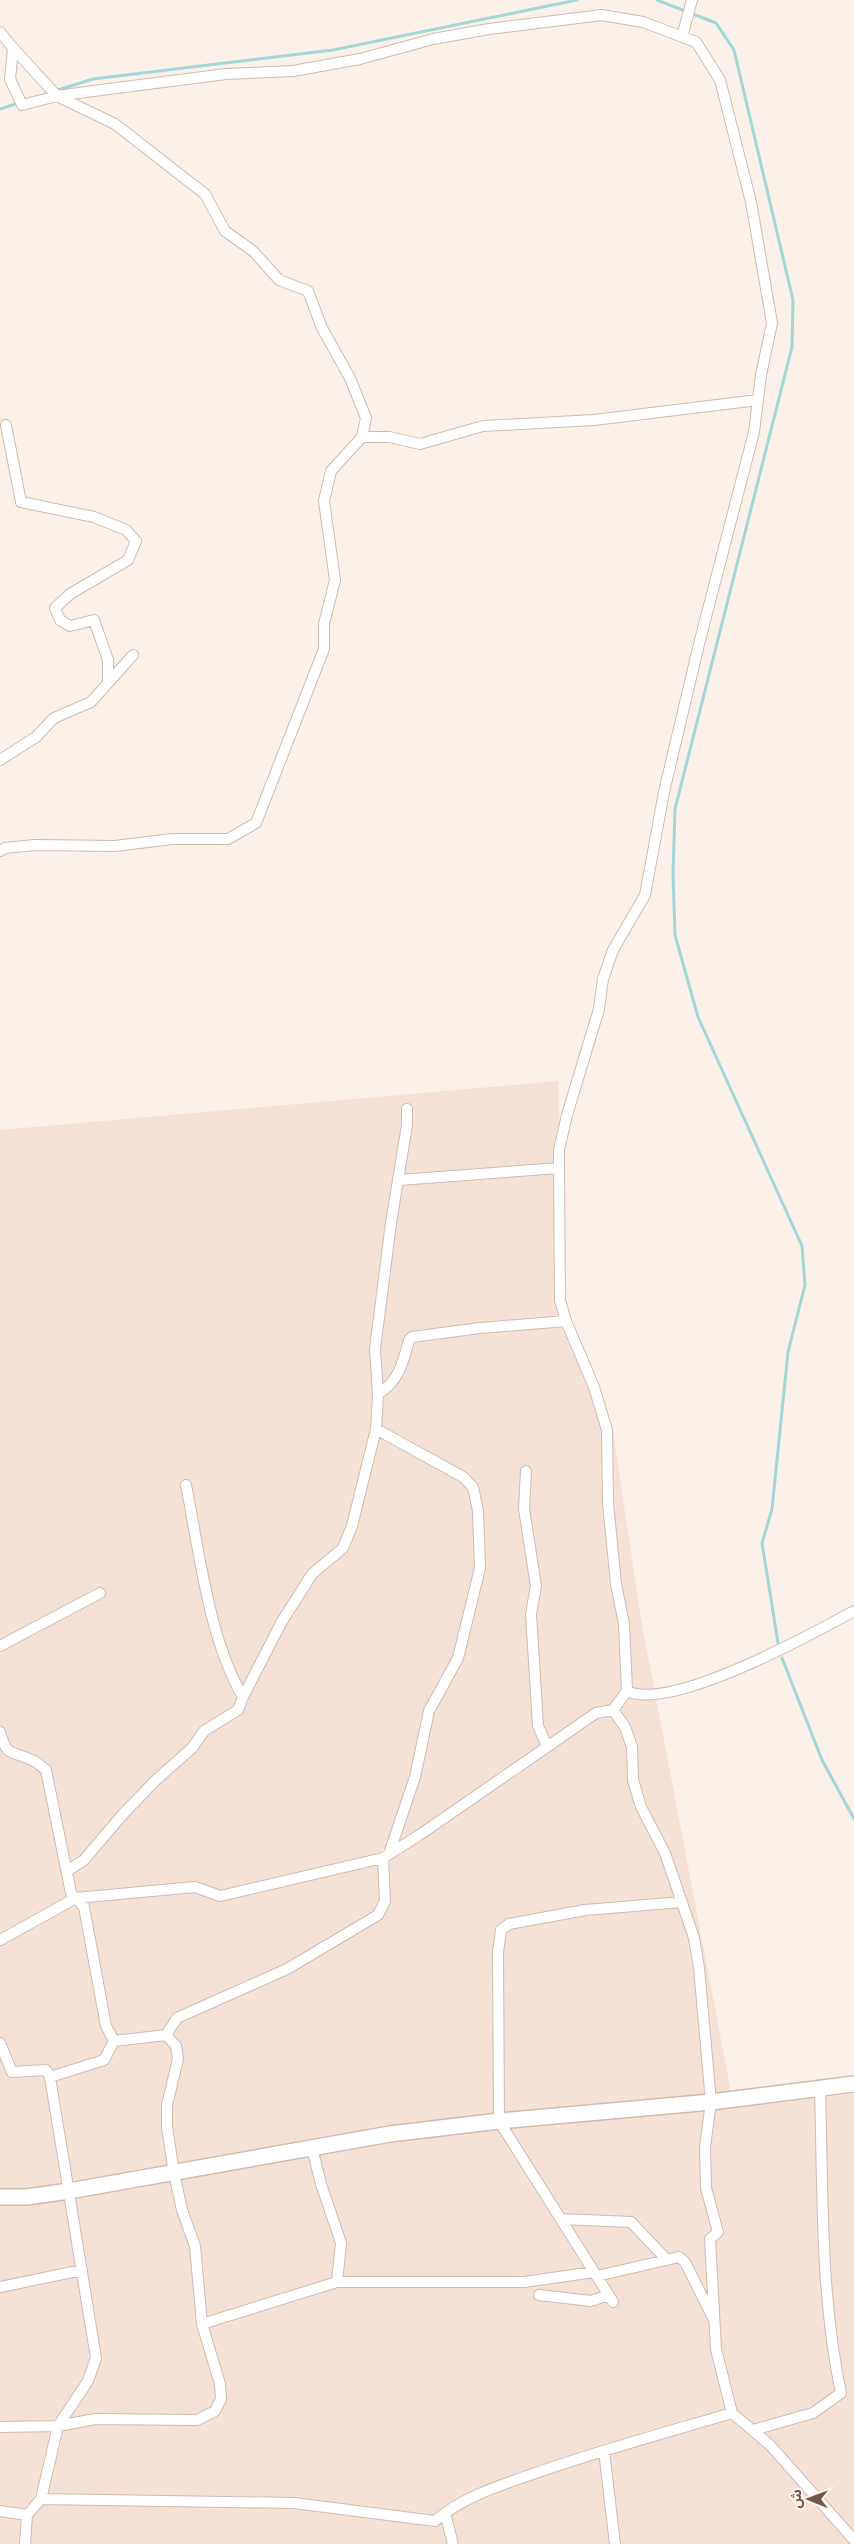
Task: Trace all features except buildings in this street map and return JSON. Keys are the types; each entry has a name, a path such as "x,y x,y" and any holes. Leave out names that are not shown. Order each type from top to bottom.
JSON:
{"street":[{"path":"682,37 692,0"},
{"path":"0,1940 76,1898 195,1887 220,1896 387,1855 418,1836 596,1713 613,1710 627,1691 624,1624 616,1584 608,1503 607,1430 594,1387 566,1321 560,1300 559,1150 567,1115 599,1009 603,979 613,950 645,894 664,792 699,644 754,432 772,323 751,202 720,80 696,42 643,22 602,14 489,29 433,39 360,59 293,71 226,74 57,96 22,105 10,79 13,48"},
{"path":"0,32 57,96 115,124 164,161 205,194 225,231 253,251 279,280 308,291 322,328 350,378 366,418 362,437 331,471 324,501 335,580 324,624 324,649 256,823 228,839 172,839 115,846 35,845 5,848 0,851"},
{"path":"362,437 389,437 420,444 484,426 594,420 758,400"},
{"path":"6,425 21,502 94,517 126,530 136,541 128,560 70,594 55,608 60,620 70,626 94,620 108,660 108,681"},
{"path":"0,760 36,737 54,718 91,702 133,655"},
{"path":"67,1871 84,1860 124,1813 156,1780 192,1748 204,1731 238,1710 242,1697 282,1623 312,1574 343,1548 352,1526 376,1429 378,1394 375,1349 407,1109"},
{"path":"399,1180 559,1168"},
{"path":"378,1394 389,1388 400,1373 409,1340 412,1337 480,1328 566,1321"},
{"path":"166,2035 177,2018 287,1969 378,1915 385,1901 387,1855 415,1776 429,1711 458,1658 480,1568 481,1538 473,1487 462,1477 376,1429"},
{"path":"526,1471 524,1509 536,1586 531,1614 538,1726 547,1746"},
{"path":"186,1485 214,1620 229,1674 242,1697"},
{"path":"0,1646 100,1594"},
{"path":"627,1691 636,1696 670,1694 762,1659 854,1611"},
{"path":"613,1710 625,1727 632,1747 632,1780 641,1806 666,1853 694,1938 699,1968 711,2102 704,2147 706,2188 718,2232 710,2239 716,2349 732,2413 770,2445 854,2540"},
{"path":"0,1732 5,1749 13,1755 34,1760 46,1770 71,1893 84,1907 106,2026 114,2041"},
{"path":"539,2295 591,2301 611,2299 500,2121 498,1952 501,1930 509,1924 585,1910 682,1902"},
{"path":"114,2041 166,2035"},
{"path":"0,2428 58,2426 95,2419 197,2420 215,2411 221,2400 220,2384 202,2324 195,2246 182,2210 167,2128 167,2105 178,2058 176,2046 166,2035"},
{"path":"50,2077 104,2060 114,2041"},
{"path":"0,2043 12,2072 46,2070 50,2077 96,2358 88,2381 58,2426 41,2499 27,2515 25,2544"},
{"path":"0,2197 26,2197 70,2191 390,2134 500,2121 711,2102 854,2084"},
{"path":"752,2430 812,2413 841,2393 831,2345 823,2217 820,2089"},
{"path":"312,2148 321,2184 341,2243 337,2282"},
{"path":"561,2220 631,2222 668,2260"},
{"path":"202,2324 337,2282 524,2282 596,2274 679,2257 685,2262 715,2322"},
{"path":"0,2287 82,2270"},
{"path":"41,2499 294,2503 435,2521 445,2512 490,2489 604,2451 732,2413"},
{"path":"604,2451 615,2544"},
{"path":"0,2511 27,2515"},
{"path":"445,2512 453,2544"}],"shaded area":[{"path":"558,1081 566,1321 612,1425 641,1619 734,2108 854,2094 854,2544 0,2544 0,1130"}],"waterway":[{"path":"55,91 93,79 333,50 577,0"},
{"path":"657,0 716,23 734,50 793,300 792,347 675,809 673,874 675,935 698,1017 802,1246 805,1285 788,1352 772,1509 762,1543 778,1643"},
{"path":"0,109 18,103"},
{"path":"782,1658 822,1760 854,1819"}]}
